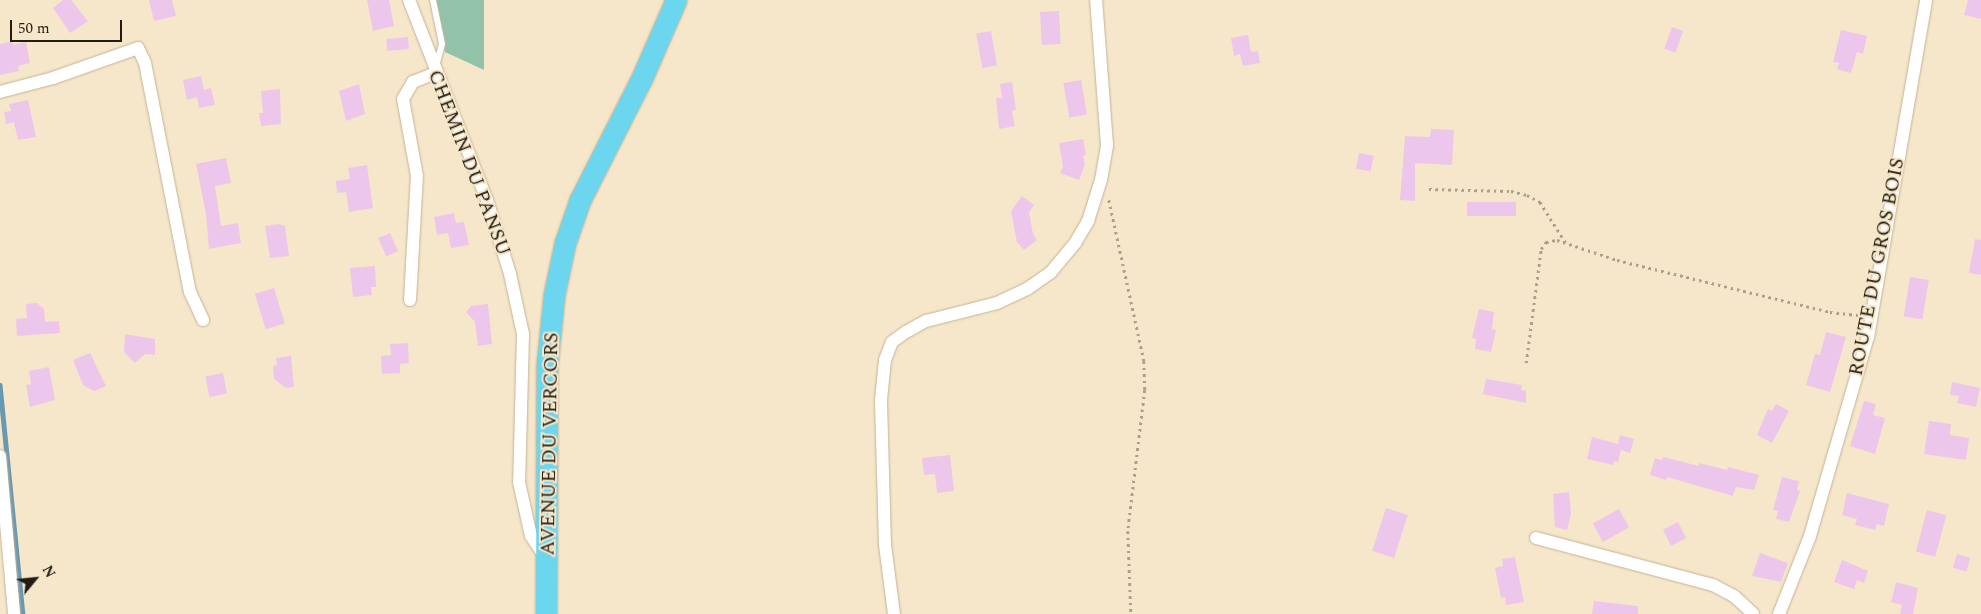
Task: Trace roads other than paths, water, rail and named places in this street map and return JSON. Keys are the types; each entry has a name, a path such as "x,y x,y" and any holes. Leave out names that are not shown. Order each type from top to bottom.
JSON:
{"main road":[{"name":"AVENUE DU VERCORS","path":"546,614 548,561 547,364 554,295 565,243 580,200 641,80 676,0"}],"street":[{"name":"CHEMIN DU PANSU","path":"409,0 435,73 487,200 510,274 522,334 519,482 531,536 548,561"},
{"path":"894,614 885,545 881,400 885,360 892,342 926,322 997,303 1027,289 1052,272 1075,243 1088,221 1102,180 1107,145 1106,111 1096,0"},
{"name":"ROUTE DU GROS BOIS","path":"1779,614 1810,536 1862,363 1926,0"},
{"path":"0,92 138,48 145,63 190,292 203,320"},
{"path":"410,300 418,176 403,99 413,82 435,73"},
{"path":"0,456 14,614"},
{"path":"1536,538 1713,585 1734,596 1753,614"}],"lane":[{"path":"433,0 442,44 435,73"}],"waterway":[{"path":"0,385 23,614"}]}
